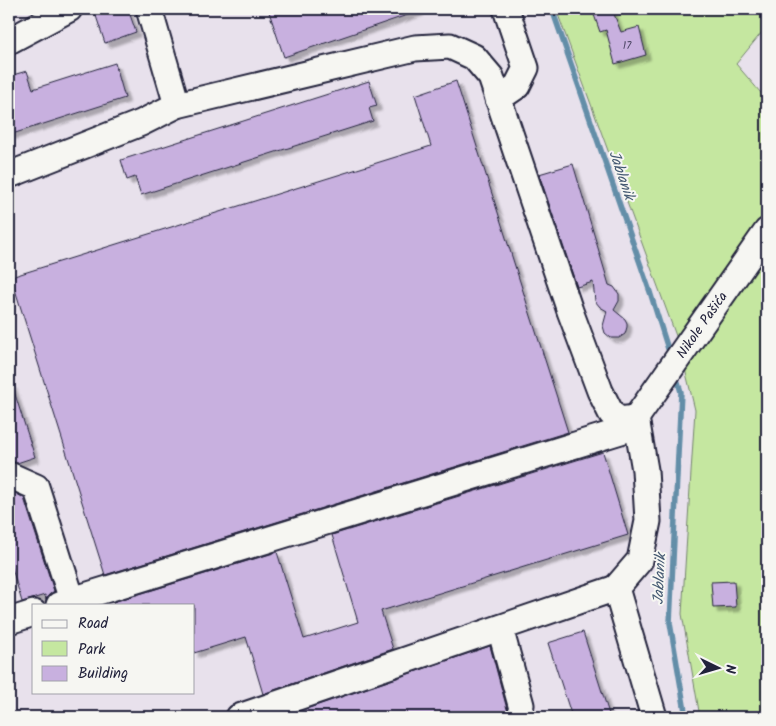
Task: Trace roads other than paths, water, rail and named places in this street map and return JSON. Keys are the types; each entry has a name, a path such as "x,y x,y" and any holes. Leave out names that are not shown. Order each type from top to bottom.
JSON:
{"street":[{"path":"9,41 69,9"},
{"path":"149,9 177,104"},
{"path":"498,99 518,86 526,68 506,9"},
{"path":"9,174 141,123 177,104 415,48 450,46 474,57 491,77 570,311 600,391 611,413 619,420 636,422"},
{"name":"Nikole Pašića","path":"636,422 767,231"},
{"path":"239,717 616,588 640,560 648,521 645,470 636,422"},
{"path":"9,475 36,487 66,603 636,422"},
{"path":"616,588 654,717"},
{"path":"500,628 521,705"}],"waterway":[{"name":"Jablanik","path":"552,9 668,349"},
{"name":"Jablanik","path":"678,382 681,392 670,623 686,717"}]}
